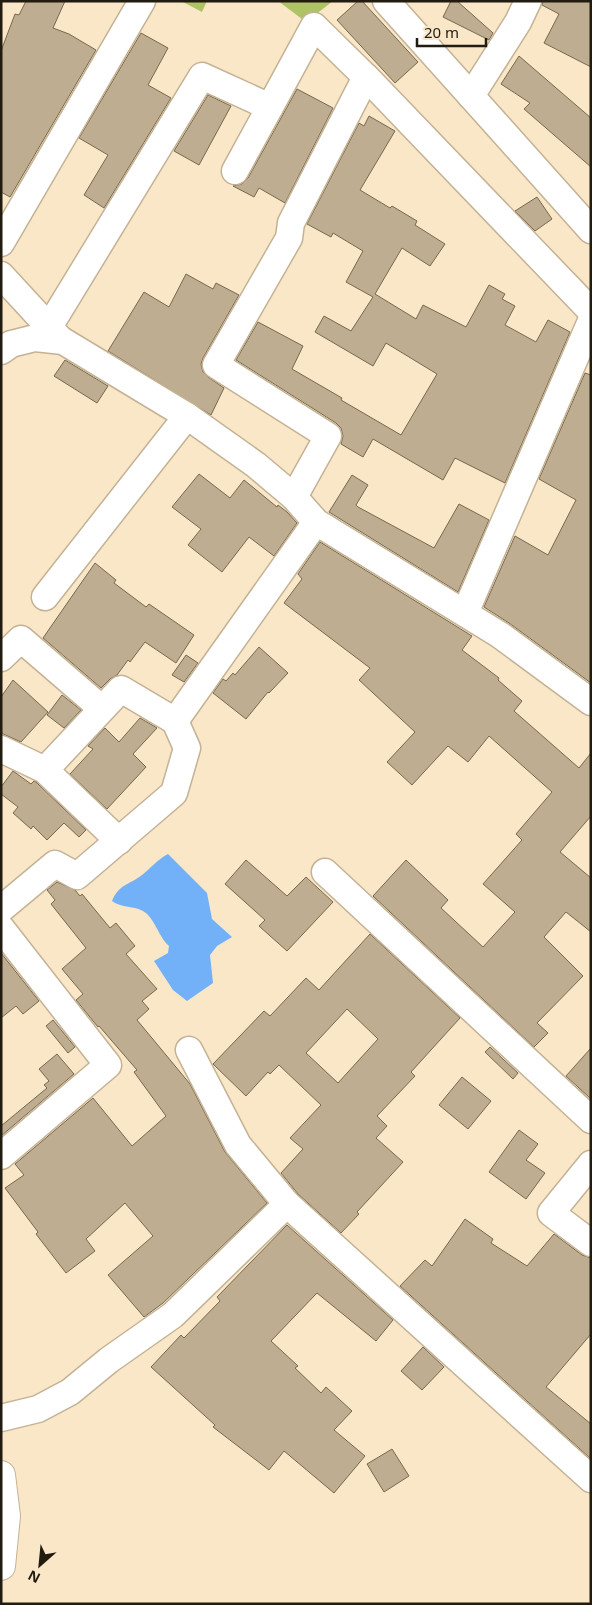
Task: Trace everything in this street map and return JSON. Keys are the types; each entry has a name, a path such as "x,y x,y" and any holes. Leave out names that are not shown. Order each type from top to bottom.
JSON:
{"main road":[{"path":"1,1475 6,1516 1,1566"}],"street":[{"path":"1,243 142,1"},
{"path":"386,1 591,230"},
{"path":"471,96 518,22 528,1"},
{"path":"235,171 314,26 366,77 591,311"},
{"path":"1,351 11,344 56,334 202,76 270,107"},
{"path":"294,497 328,436 216,364 289,238 291,223 366,77"},
{"path":"1,275 56,334 187,416 256,465 294,497 316,522 500,635 591,702"},
{"path":"465,613 591,321"},
{"path":"45,597 187,416"},
{"path":"174,721 316,522"},
{"path":"1,658 21,638 102,708"},
{"path":"1,909 55,864 77,876 119,841 174,793 188,748 174,721 121,689 45,770"},
{"path":"1,749 45,770 119,841"},
{"path":"325,872 591,1120"},
{"path":"1,928 108,1065 1,1156"},
{"path":"189,1050 238,1145 287,1204 591,1480"},
{"path":"591,1164 551,1213 591,1243"},
{"path":"1,1418 38,1409 70,1392 109,1360 173,1315 287,1204"}],"green space":[{"path":"181,1 207,1 202,12"},
{"path":"278,1 333,1 306,22"}],"water":[{"path":"168,854 207,893 212,919 232,937 217,946 210,955 213,983 187,1001 173,990 154,961 168,953 169,946 151,918 140,909 120,905 112,901 121,888 142,875"}],"building":[{"path":"26,1 65,1 53,28 69,34 96,50 10,197 1,192 1,51 15,14 19,15"},
{"path":"358,1 362,1 418,62 395,83 337,20"},
{"path":"451,1 457,1 493,33 489,40 443,17"},
{"path":"543,1 591,1 591,67 544,43 559,14 542,5"},
{"path":"141,33 168,48 148,85 171,98 104,208 84,195 108,155 79,138"},
{"path":"519,56 591,118 591,167 524,109 530,103 501,84"},
{"path":"297,89 333,108 285,203 259,188 254,197 233,186 242,184 248,178"},
{"path":"208,95 231,106 199,165 174,151"},
{"path":"369,116 395,131 360,190 417,221 415,225 445,244 430,266 402,248 375,294 416,319 423,305 466,327 489,285 505,294 502,299 515,306 505,325 536,342 548,320 570,332 505,483 455,458 443,480 373,439 363,457 341,444 343,436 341,428 336,423 236,360 258,322 303,346 292,369 401,435 437,374 386,343 373,366 315,332 324,316 351,331 373,297 346,282 363,251 333,233 331,237 307,224 359,123 364,126"},
{"path":"537,197 552,219 535,231 515,211"},
{"path":"186,274 213,289 216,283 239,295 201,364 203,372 224,388 211,415 108,351 144,292 169,307"},
{"path":"65,360 108,386 97,403 54,376"},
{"path":"585,373 591,375 591,683 484,607 515,536 548,555 576,500 539,479"},
{"path":"199,474 230,498 244,480 277,507 278,505 287,512 297,523 274,556 249,537 222,572 188,545 201,529 172,507"},
{"path":"352,475 368,485 356,505 358,507 434,548 459,504 489,520 458,592 329,512"},
{"path":"320,542 472,636 462,650 499,678 498,680 522,701 514,711 579,768 591,753 591,816 560,852 591,878 591,932 566,912 544,937 583,976 537,1023 548,1033 534,1047 373,896 406,860 448,900 441,908 483,947 515,912 483,884 522,840 516,834 552,792 489,736 468,762 448,746 412,785 387,762 415,732 359,680 370,668 284,603 302,579 298,574"},
{"path":"95,563 116,580 114,583 146,607 149,604 194,635 176,663 145,642 130,662 128,660 117,675 101,688 43,638"},
{"path":"259,647 288,673 268,692 246,719 213,693 223,679 226,681 233,673 235,675"},
{"path":"186,655 198,663 184,682 172,675"},
{"path":"13,680 48,712 21,742 1,733 1,697"},
{"path":"62,695 81,710 64,728 47,715"},
{"path":"140,718 157,728 133,754 146,767 107,809 70,774 93,749 88,746 105,728 119,742"},
{"path":"13,771 31,784 34,781 36,782 86,830 79,837 64,823 47,840 33,826 31,829 13,813 18,807 1,794 1,787"},
{"path":"246,860 287,896 306,877 333,902 287,951 259,926 265,920 225,884"},
{"path":"57,882 75,890 80,896 82,894 110,928 116,923 135,946 126,954 157,989 142,1001 149,1009 137,1020 190,1084 225,1152 267,1203 163,1303 144,1317 108,1275 153,1236 125,1203 86,1239 95,1251 66,1273 36,1234 38,1232 5,1188 24,1175 15,1164 93,1098 132,1146 166,1116 134,1072 137,1070 76,1000 83,994 62,969 86,948 51,904 55,900 47,890"},
{"path":"370,934 460,1018 411,1072 415,1076 377,1116 387,1126 376,1138 403,1162 357,1212 359,1214 341,1233 298,1194 281,1173 303,1149 290,1138 321,1105 279,1065 270,1074 268,1072 246,1096 213,1064 264,1011 270,1016 306,978 319,990","holes":["347,1009 378,1039 338,1083 306,1053"]},
{"path":"1,953 39,1001 23,1014 16,1006 1,1018"},
{"path":"53,1020 75,1047 68,1053 46,1026"},
{"path":"490,1047 518,1073 513,1079 485,1052"},
{"path":"591,1048 591,1099 566,1076"},
{"path":"57,1054 74,1074 1,1136 1,1126 47,1088 44,1085 49,1081 39,1069"},
{"path":"462,1077 491,1101 468,1129 439,1105"},
{"path":"519,1130 538,1144 526,1160 545,1173 526,1199 489,1172"},
{"path":"465,1219 493,1239 491,1243 527,1266 554,1234 582,1255 591,1258 591,1334 546,1387 591,1424 591,1459 400,1286 425,1260 432,1266"},
{"path":"287,1225 393,1320 376,1341 317,1293 271,1341 298,1366 295,1368 321,1393 326,1387 352,1411 334,1430 365,1456 334,1493 284,1451 269,1470 213,1427 215,1425 151,1367 181,1335 184,1338 220,1301 217,1297"},
{"path":"423,1347 444,1367 422,1390 401,1371"},
{"path":"392,1449 409,1476 384,1492 367,1464"}]}
